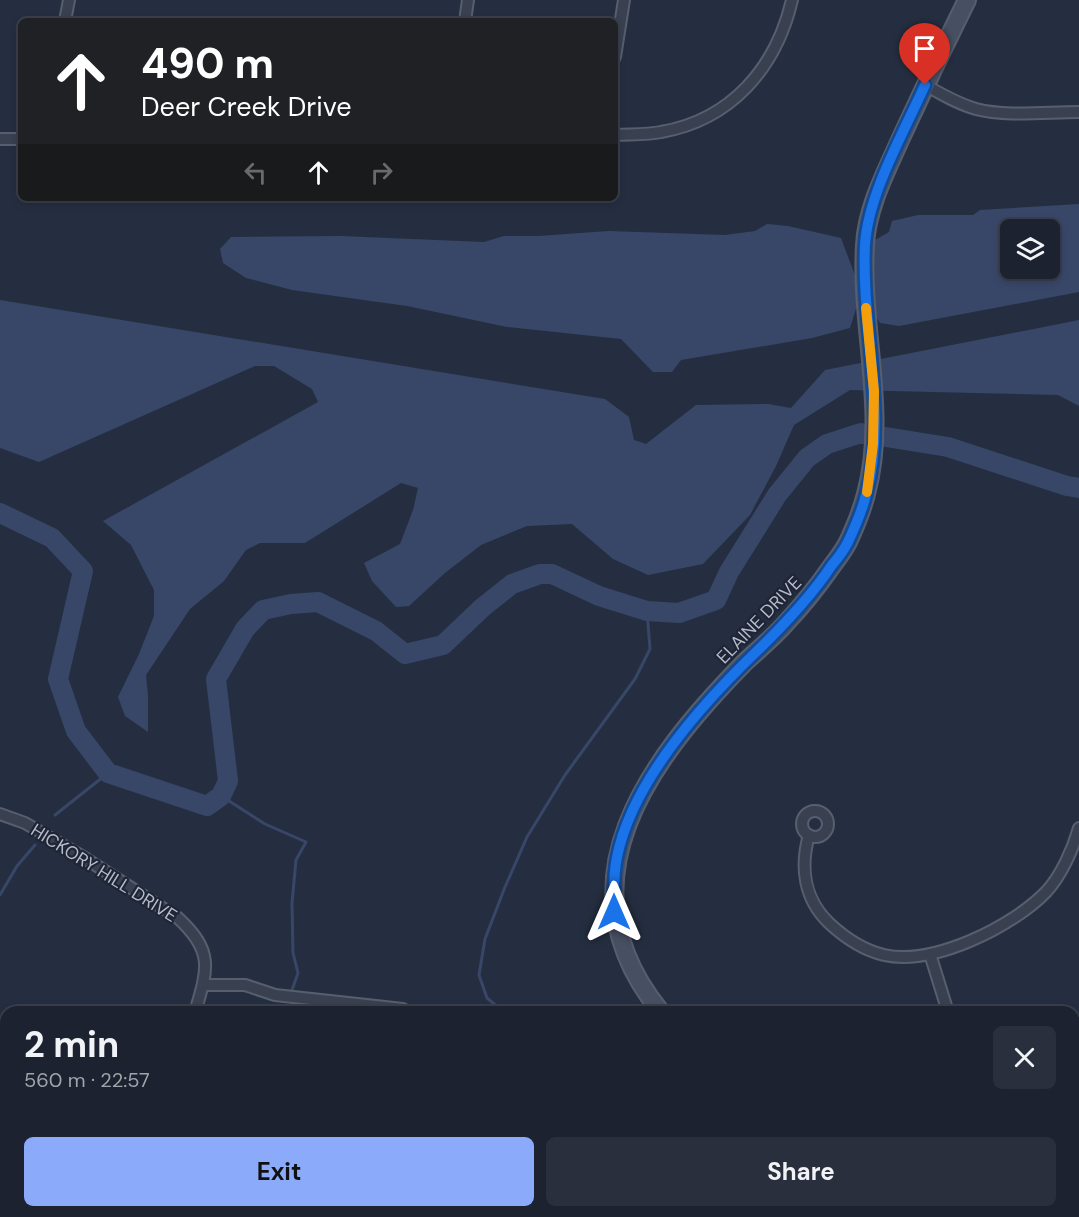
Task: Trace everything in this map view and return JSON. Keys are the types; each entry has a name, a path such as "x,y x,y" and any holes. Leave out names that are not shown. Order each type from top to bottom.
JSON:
{"street":[{"path":"66,18 69,0"},
{"path":"465,18 468,0"},
{"path":"618,38 624,0"},
{"path":"618,135 661,132 697,122 733,102 756,78 774,51 792,0"},
{"name":"ELAINE DRIVE","path":"657,1006 634,972 619,934 614,912 617,856 639,798 663,759 704,706 785,625 818,586 847,545 866,495 873,444 874,391 867,315 865,244 871,213 879,187 925,85 967,0"},
{"path":"925,85 952,100 976,109 1005,112 1079,112"},
{"path":"0,139 18,139"},
{"name":"HICKORY HILL DRIVE","path":"0,814 25,823 80,855 178,918 197,936 203,950 203,985 197,1006"},
{"path":"809,835 803,867 807,891 822,916 843,936 868,950 904,957 930,954 955,946 1014,918 1031,906 1047,891 1057,877 1079,828"},
{"path":"930,954 946,1006"},
{"path":"203,985 244,985 275,995 369,1006"}],"water":[{"path":"1079,204 1079,292 899,326 880,323 875,315 871,256 875,240 889,232 892,221 918,215 973,215 980,210"},
{"path":"767,224 788,226 841,238 856,278 859,299 850,328 812,338 681,360 672,372 653,372 621,339 507,327 407,306 292,290 246,278 223,263 220,249 231,237 340,236 484,242 504,236 609,231 725,235 755,231"},
{"path":"0,300 605,399 629,417 634,440 646,444 696,405 768,404 791,408 825,370 1079,320 1079,406 1058,395 850,390 794,425 776,466 750,515 703,564 648,575 613,559 572,524 527,526 481,545 445,573 409,606 396,607 372,581 364,563 400,544 413,510 418,488 401,483 305,543 260,543 246,550 224,581 190,609 146,675 148,732 125,716 118,697 154,616 154,590 131,545 103,521 318,402 312,389 274,366 255,366 39,462 0,448"}],"waterway":[{"path":"0,513 52,538 83,571 58,679 76,731 108,773 207,806 221,796 228,781 216,679 245,629 263,610 291,604 318,602 376,631 405,654 443,645 483,607 512,584 540,574 552,574 599,596 647,611 679,613 716,600 729,572 777,495 807,458 827,444 861,433 948,447 1079,488"},
{"path":"497,1006 487,998 479,975 485,939 527,837 565,775 635,679 650,649 647,611"},
{"path":"55,815 108,773"},
{"path":"207,806 226,799 265,824 306,842 296,860 292,903 293,953 298,973 291,993"},
{"path":"0,895 17,866 35,845"}],"slow traffic":[{"path":"866,308 874,391 873,444 867,492"}],"route":[{"path":"614,912 617,856 639,798 663,759 704,706 785,625 818,586 847,545 857,521 871,471 873,444 874,391 867,315 865,244 879,187 925,85"}]}
